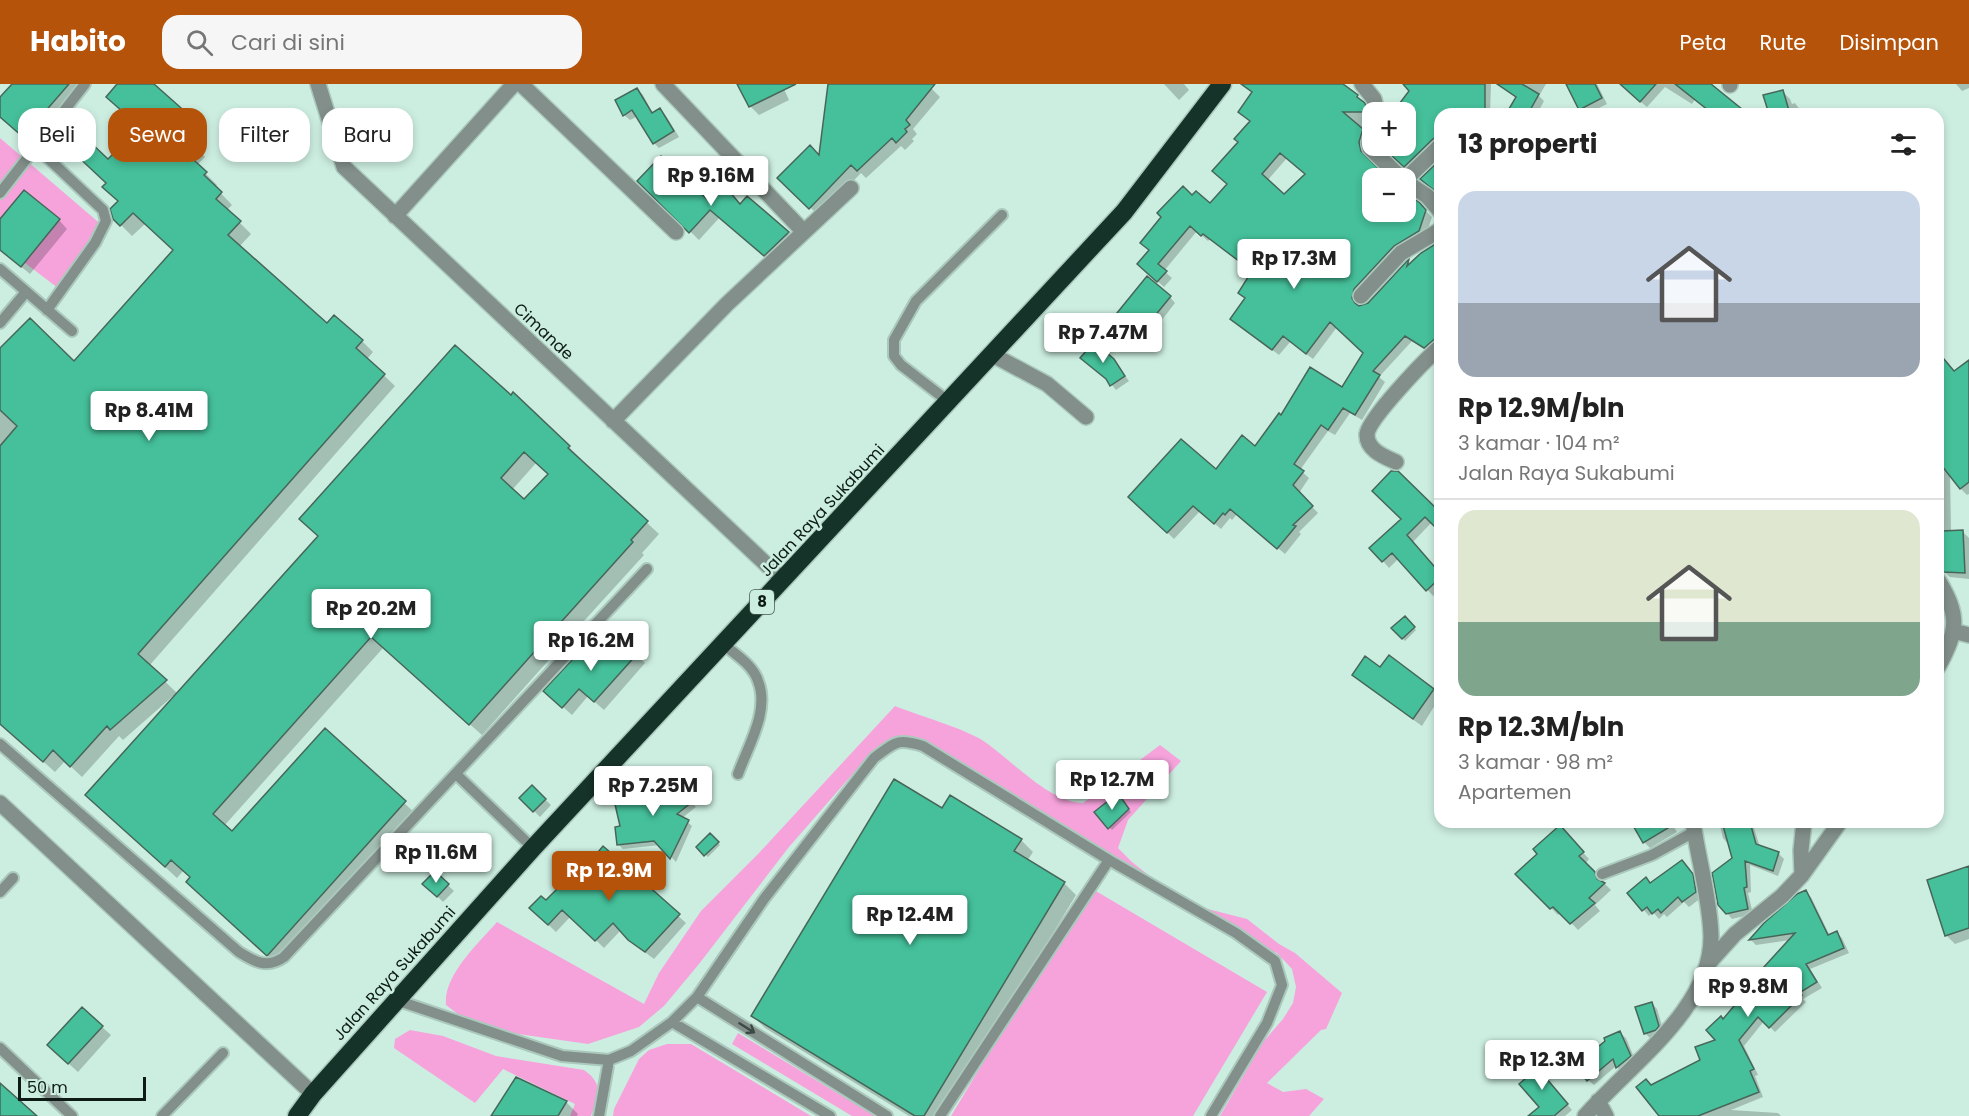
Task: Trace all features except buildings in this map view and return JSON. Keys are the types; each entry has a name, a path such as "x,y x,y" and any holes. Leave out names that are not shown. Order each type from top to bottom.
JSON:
{"highway":[{"name":"Jalan Raya Sukabumi","path":"297,1116 313,1094 533,848 1124,212 1222,84"}],"street":[{"name":"Cimande","path":"318,84 344,167 783,580"},
{"path":"395,216 514,84"},
{"path":"521,84 676,232"},
{"path":"663,84 804,232"},
{"path":"1362,84 1375,102"},
{"path":"1416,170 1434,152"},
{"path":"1378,156 1391,168"},
{"path":"614,421 727,304 851,188"},
{"path":"1416,188 1434,204"},
{"path":"1360,296 1401,253 1434,234"},
{"path":"1396,462 1375,451 1369,443 1367,434 1372,423 1416,369 1434,352"},
{"path":"993,355 1047,384 1086,417"},
{"path":"1944,592 1952,607 1955,621 1944,656"},
{"path":"1953,631 1969,635"},
{"path":"0,803 313,1094"},
{"path":"1585,1116 1670,1030 1682,1014 1707,965 1710,951 1710,920 1693,828"},
{"path":"1802,875 1803,828"},
{"path":"1707,965 1735,934 1782,896 1802,875 1836,828"},
{"path":"1598,1101 1606,1116"}],"lane":[{"path":"66,108 85,84"},
{"path":"0,193 24,162"},
{"path":"47,310 95,243 106,221 103,210 52,162"},
{"path":"949,402 901,365 894,356 894,340 916,301 1002,215"},
{"path":"0,269 72,331"},
{"path":"0,323 26,292"},
{"path":"0,744 239,952 261,964 278,962 647,568"},
{"path":"723,644 744,661 758,680 763,707 738,774"},
{"path":"396,1000 562,1056 609,1060 631,1051 672,1022 697,998 771,890 874,758 895,742 906,741 923,746 1109,860 1236,933 1275,961 1282,985 1267,1023 1211,1116"},
{"path":"456,774 533,848"},
{"path":"1602,874 1652,855 1692,828"},
{"path":"940,1116 1109,860"},
{"path":"0,892 13,878"},
{"path":"697,998 887,1116"},
{"path":"672,1022 830,1116"},
{"path":"0,1048 72,1116"},
{"path":"162,1116 223,1053"},
{"path":"599,1116 609,1060"}],"shaded area":[{"path":"0,138 18,153 18,162 28,162 103,226 58,288 0,244"},
{"path":"895,706 973,735 1043,788 1070,801 1083,803 1160,745 1181,761 1128,820 1118,848 1165,888 1196,906 1247,919 1279,944 1295,953 1342,993 1326,1029 1321,1030 1267,1083 1283,1092 1306,1089 1324,1099 1309,1116 1220,1116 1263,1042 1283,1019 1293,1003 1296,987 1292,969 1277,953 1256,945 901,738 871,753 789,847 664,1006 639,1027 588,1044 518,1034 467,1021 446,1005 450,982 456,971 497,922 644,1004 659,973 701,911 758,854"},
{"path":"1089,887 1267,992 1193,1116 951,1116"},
{"path":"410,1030 443,1036 496,1056 584,1070 595,1080 598,1091 591,1116 570,1116 575,1104 503,1069 475,1103 394,1048 395,1039"},
{"path":"738,1033 875,1116 852,1116 732,1044"},
{"path":"667,1044 691,1044 811,1116 613,1116 614,1109 639,1059 649,1050"}]}
